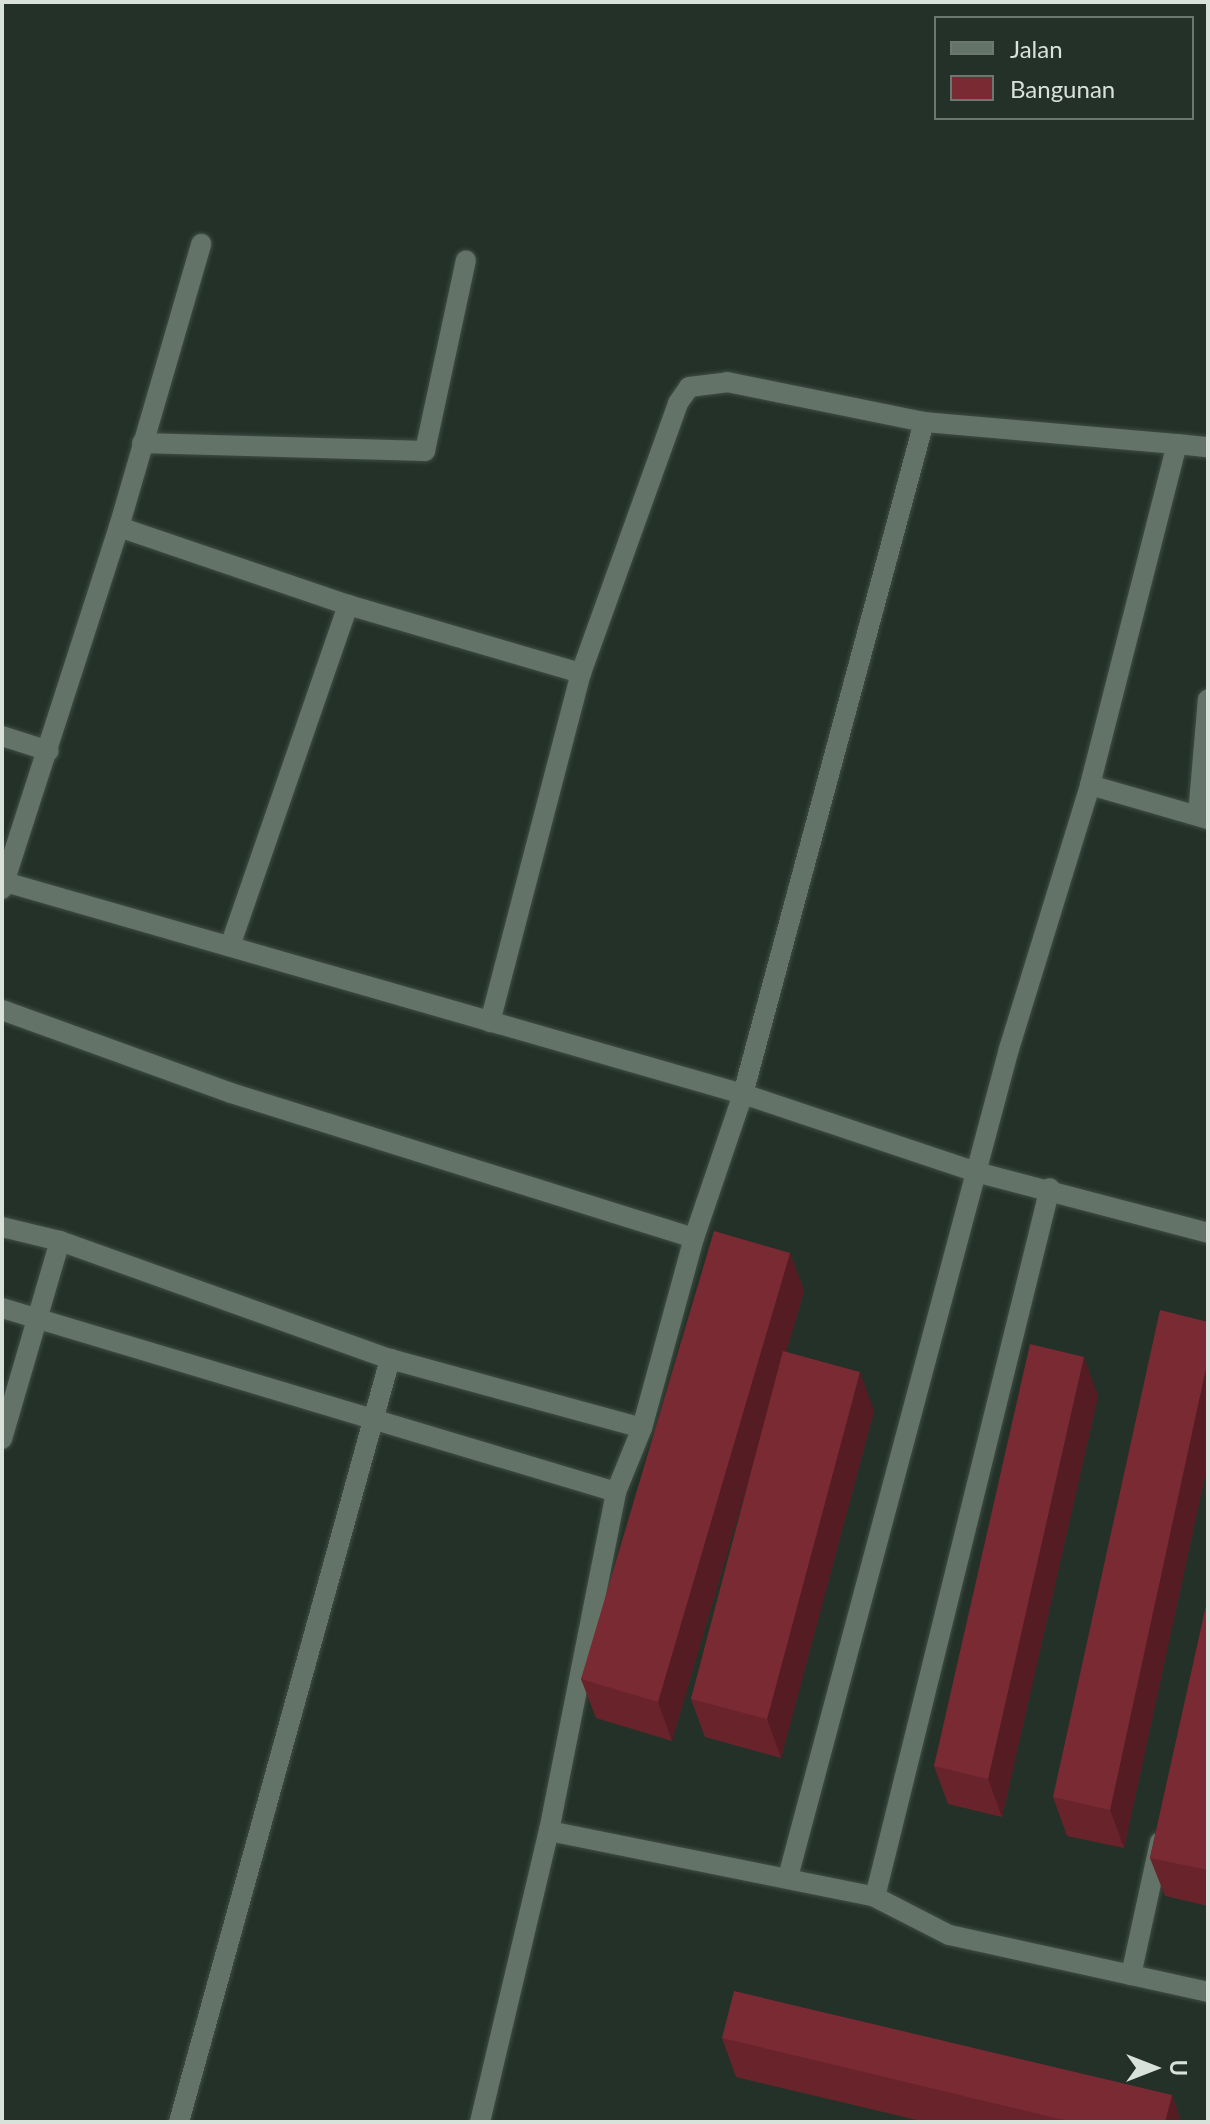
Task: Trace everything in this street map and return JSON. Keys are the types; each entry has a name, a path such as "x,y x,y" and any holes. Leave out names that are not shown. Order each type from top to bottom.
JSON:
{"street":[{"path":"201,244 119,527 4,886 230,946 743,1094 976,1172 1050,1188 1208,1233"},
{"path":"142,443 425,451 466,260"},
{"path":"490,1022 581,673 678,403 689,387 727,382 924,422 1208,447"},
{"path":"480,2122 549,1831 616,1492 642,1428 694,1238 743,1094 924,422"},
{"path":"788,1877 976,1172 1090,785 1177,444"},
{"path":"119,527 348,605 581,673"},
{"path":"230,946 348,605"},
{"path":"1090,785 1203,817 1208,699"},
{"path":"2,736 49,751"},
{"path":"2,1010 231,1093 694,1238"},
{"path":"875,1897 1050,1188"},
{"path":"2,1227 60,1241 390,1359 642,1428"},
{"path":"2,1439 34,1317 60,1241"},
{"path":"2,1308 616,1492"},
{"path":"179,2122 390,1359"},
{"path":"1131,1975 1165,1819"},
{"path":"549,1831 875,1897 949,1935 1208,1992"}],"building":[{"path":"714,1231 790,1253 658,1702 581,1679"},
{"path":"1160,1310 1208,1322 1208,1359 1110,1810 1053,1797"},
{"path":"1030,1344 1084,1357 988,1779 934,1766"},
{"path":"783,1351 860,1372 767,1719 691,1699"},
{"path":"1208,1597 1208,1870 1150,1858"},
{"path":"734,1991 1172,2095 1165,2122 1072,2122 722,2038"}]}
